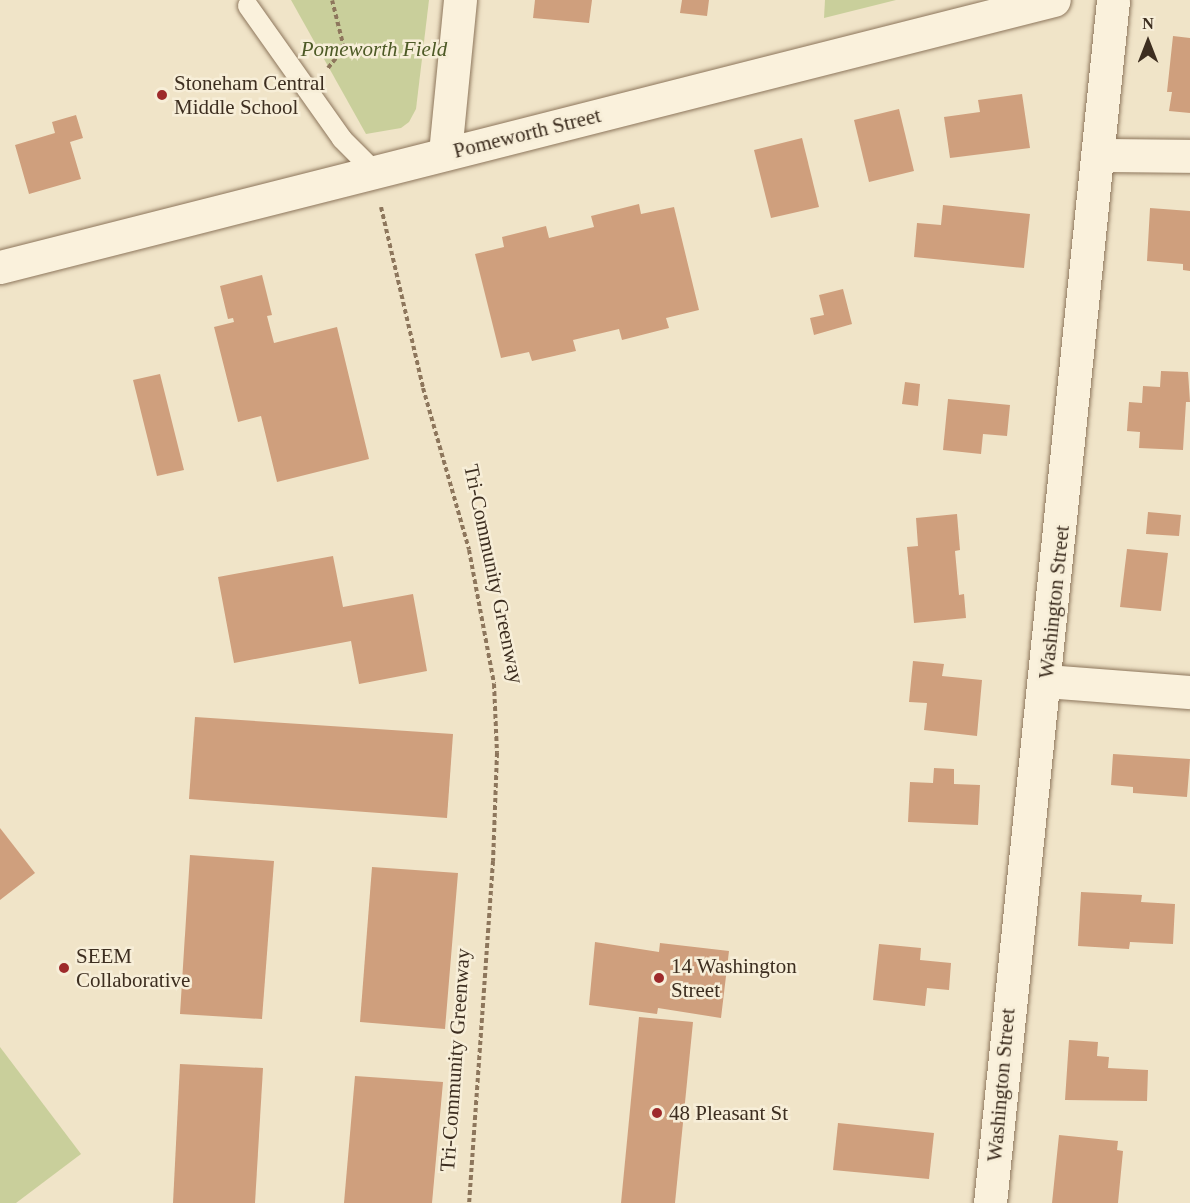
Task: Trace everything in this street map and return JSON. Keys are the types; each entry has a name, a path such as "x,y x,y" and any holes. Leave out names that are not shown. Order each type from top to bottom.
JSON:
{"street":[{"path":"445,153 460,0"},
{"name":"Pomeworth Street","path":"0,267 1054,0"},
{"name":"Washington Street","path":"990,1203 1046,681 1113,0"},
{"path":"1098,155 1190,156"},
{"path":"1046,681 1190,692"}],"lane":[{"path":"248,6 342,139 374,171"}],"path":[{"path":"306,86 338,59 344,48 332,0"},
{"name":"Tri-Community Greenway","path":"374,171 423,388 469,550 494,684 497,753 493,849 469,1203"}],"green space":[{"name":"Pomeworth Field","path":"291,0 429,0 416,109 409,122 401,128 366,134"},
{"path":"825,0 896,0 824,18"},
{"path":"0,1047 81,1154 16,1203 0,1203"}],"building":[{"path":"535,0 592,0 589,23 533,18"},
{"path":"682,0 709,0 707,16 680,13"},
{"path":"1173,36 1190,38 1190,113 1169,111 1172,92 1167,92"},
{"path":"1022,94 1030,148 950,158 944,117 980,112 978,100"},
{"path":"899,109 914,171 869,182 854,120"},
{"path":"76,115 83,138 70,142 81,179 29,194 15,145 55,133 52,122"},
{"path":"802,138 819,207 771,218 754,150"},
{"path":"639,204 641,214 674,207 699,310 666,318 669,328 622,340 619,329 573,340 576,351 532,361 529,352 501,358 475,254 504,247 502,237 546,226 549,238 594,227 591,216"},
{"path":"943,205 1030,214 1024,268 914,257 917,223 941,225"},
{"path":"1150,208 1190,211 1190,271 1183,270 1183,264 1147,261"},
{"path":"262,275 272,315 267,316 274,343 337,327 369,459 277,482 261,416 238,422 214,327 234,322 233,318 228,319 220,286"},
{"path":"843,289 852,324 814,335 810,318 824,315 819,295"},
{"path":"1161,371 1188,372 1190,402 1186,402 1183,450 1139,448 1140,432 1127,431 1129,402 1142,403 1143,386 1160,387"},
{"path":"160,374 184,470 157,476 133,380"},
{"path":"905,382 920,384 918,406 902,404"},
{"path":"948,399 1010,405 1007,436 983,434 981,454 943,450"},
{"path":"1148,512 1181,515 1179,536 1146,534"},
{"path":"957,514 960,550 955,551 959,595 964,594 966,618 914,623 907,547 918,546 916,518"},
{"path":"1127,549 1168,553 1161,611 1120,607"},
{"path":"333,556 343,607 413,594 427,671 359,684 351,641 234,663 218,577"},
{"path":"913,661 944,664 942,676 982,680 977,736 924,730 927,703 909,702"},
{"path":"195,717 453,734 447,818 189,799"},
{"path":"1113,754 1190,759 1187,797 1133,793 1133,787 1111,785"},
{"path":"934,768 954,769 954,784 980,785 978,825 908,822 910,782 933,783"},
{"path":"0,828 35,873 0,900"},
{"path":"190,855 274,861 262,1019 180,1014"},
{"path":"372,867 458,873 445,1029 360,1022"},
{"path":"1081,892 1142,895 1141,902 1175,904 1173,944 1130,942 1129,949 1078,946"},
{"name":"14 Washington Street","path":"595,942 659,952 660,943 729,951 721,1018 658,1008 657,1014 589,1005"},
{"path":"879,944 921,948 920,960 951,963 949,990 927,988 925,1006 873,1000"},
{"name":"48 Pleasant St","path":"639,1017 693,1022 675,1203 621,1203"},
{"path":"1069,1040 1098,1042 1097,1056 1109,1057 1108,1068 1148,1070 1147,1101 1065,1100"},
{"path":"180,1064 263,1068 255,1203 173,1203"},
{"path":"355,1076 443,1082 432,1203 344,1203"},
{"path":"838,1123 934,1133 929,1179 833,1170"},
{"path":"1059,1135 1118,1141 1117,1150 1123,1151 1118,1203 1052,1203"}],"place":[{"name":"Stoneham Central Middle School","path":"162,95"},
{"name":"SEEM Collaborative","path":"64,968"},
{"name":"14 Washington Street","path":"659,978"},
{"name":"48 Pleasant St","path":"657,1113"}]}
